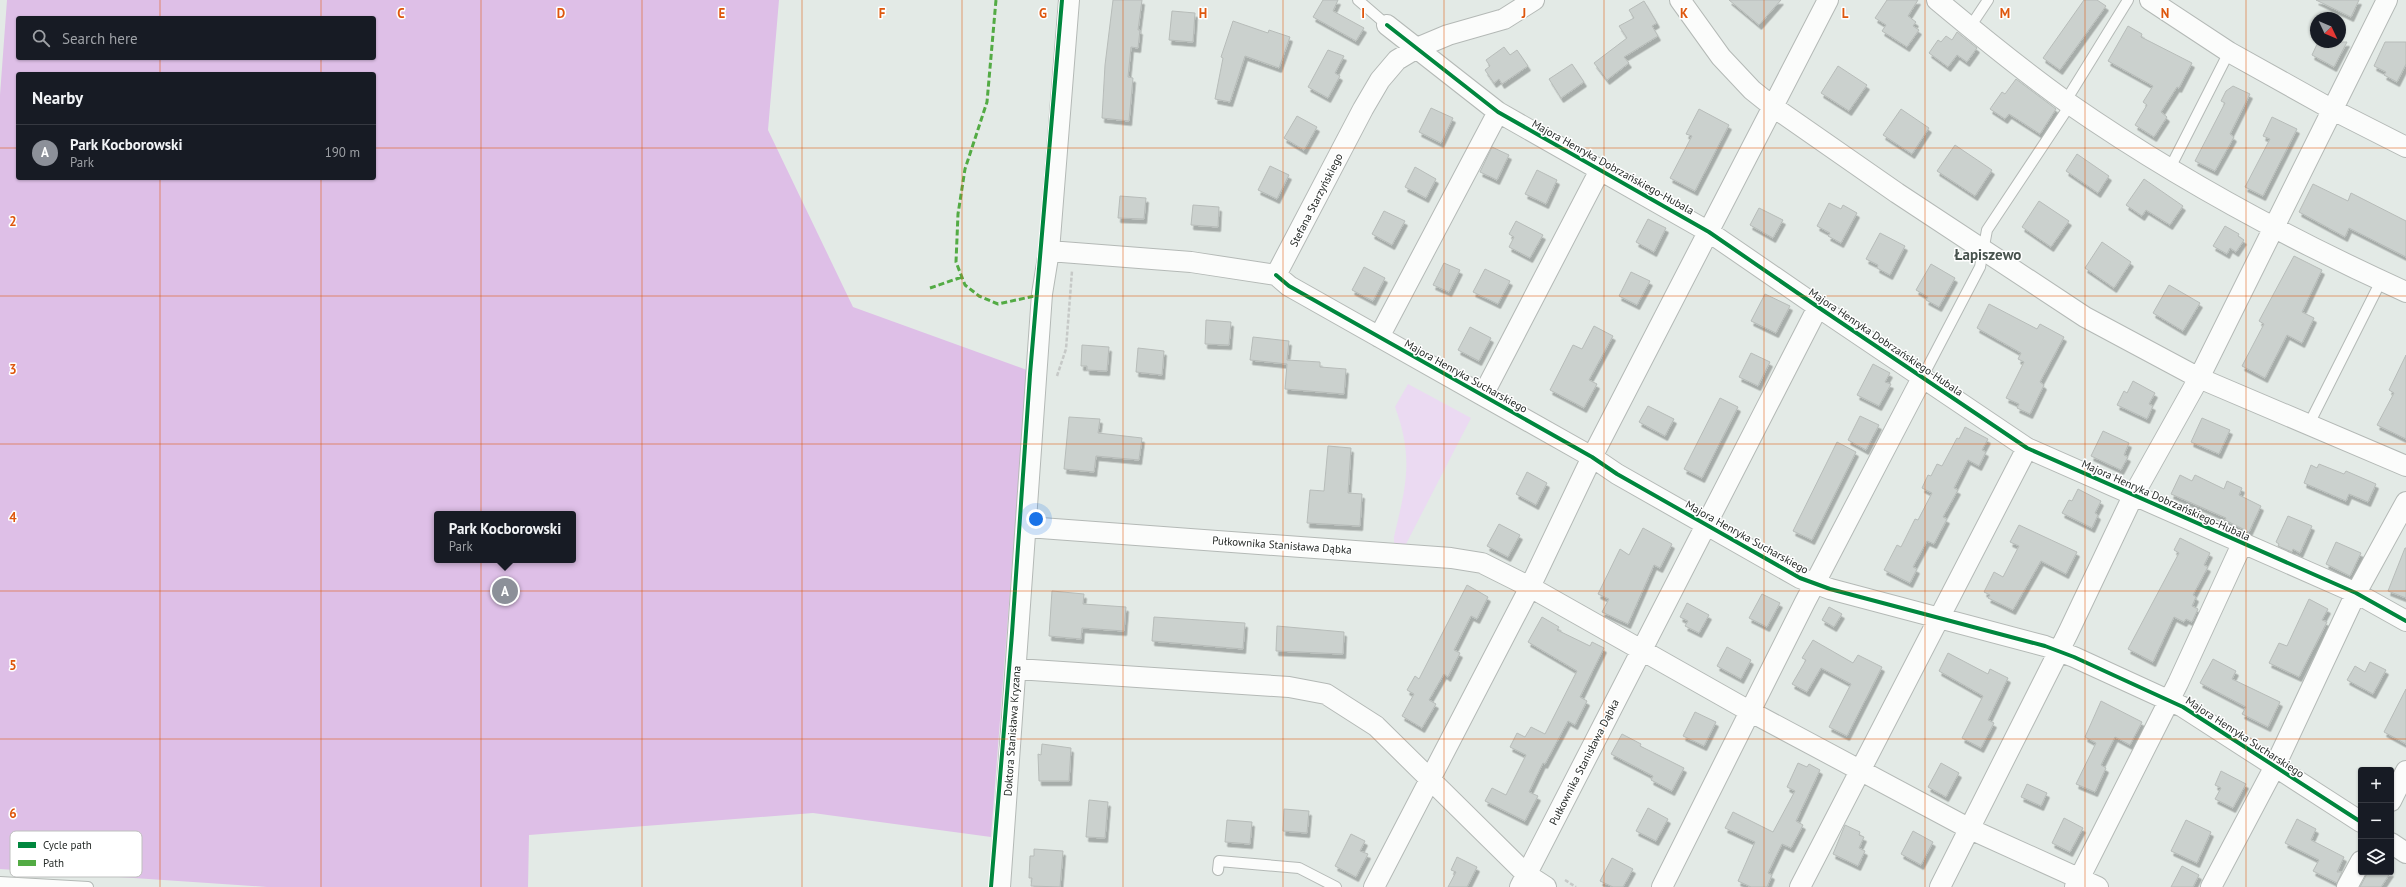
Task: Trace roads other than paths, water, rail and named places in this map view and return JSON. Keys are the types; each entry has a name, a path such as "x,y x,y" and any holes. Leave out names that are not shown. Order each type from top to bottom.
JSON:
{"street":[{"name":"Doktora Stanisława Kryzana","path":"1000,887 1017,669 1042,294 1049,251 1068,0"},
{"name":"Stefana Starzyńskiego","path":"1276,274 1380,80 1397,60 1416,48 1448,36 1504,19 1534,0"},
{"path":"1680,0 1721,57 1752,90 1772,106 1983,250 2085,317 2198,378 2308,426 2406,466"},
{"path":"1374,887 1429,778 1530,587 1592,457 1828,0"},
{"path":"1937,0 2068,103 2170,168 2275,228 2406,292"},
{"path":"2150,0 2230,52 2333,110 2406,146"},
{"name":"Majora Henryka Dobrzańskiego-Hubala","path":"2133,496 2198,378 2275,228 2387,0"},
{"name":"Majora Henryka Dobrzańskiego-Hubala","path":"1387,25 1498,112 1709,232 1922,378 2028,448 2133,496 2356,593 2406,621"},
{"path":"1379,337 1498,112"},
{"name":"Majora Henryka Sucharskiego","path":"1483,395 1600,170"},
{"path":"1049,251 1191,262 1276,274"},
{"name":"Majora Henryka Sucharskiego","path":"1276,274 1289,286 1592,457 1617,474 1800,578 1815,584 2058,651 2170,700 2358,820"},
{"name":"Majora Henryka Sucharskiego","path":"1641,649 1818,307"},
{"name":"Majora Henryka Sucharskiego","path":"1751,712 1815,584 1922,378"},
{"path":"1800,887 1859,770 2028,448"},
{"path":"1940,887 2058,651 2133,496"},
{"path":"2356,593 2406,502"},
{"name":"Pułkownika Stanisława Dąbka","path":"1027,527 1466,559 1482,564 1530,587 1751,712 1970,829 2077,883 2098,887"},
{"name":"Majora Henryka Sucharskiego","path":"2077,883 2170,700 2242,544"},
{"name":"Majora Henryka Sucharskiego","path":"2211,887 2275,766 2356,593"},
{"name":"Pułkownika Stanisława Dąbka","path":"1523,880 1641,649"},
{"path":"1017,669 1289,687 1326,694 1376,726 1429,778 1523,880 1554,883"},
{"path":"1662,887 1751,712"},
{"path":"2394,795 2406,771"},
{"path":"2394,845 2406,853"},
{"path":"2347,887 2358,867"}],"lane":[{"name":"Majora Henryka Dobrzańskiego-Hubala","path":"1358,0 1387,25"},
{"path":"1970,27 1988,0"},
{"name":"Majora Henryka Dobrzańskiego-Hubala","path":"1922,378 1980,267 1987,230 2066,111 2070,94 2128,0"},
{"path":"2170,168 2230,52"},
{"path":"2308,426 2381,281"},
{"path":"1218,870 1219,861 1299,868 1336,887"},
{"path":"0,882 88,887"}],"place":[{"name":"Park Kocborowski","path":"505,591"}],"district":[{"name":"Łapiszewo","path":"1988,255"}]}
